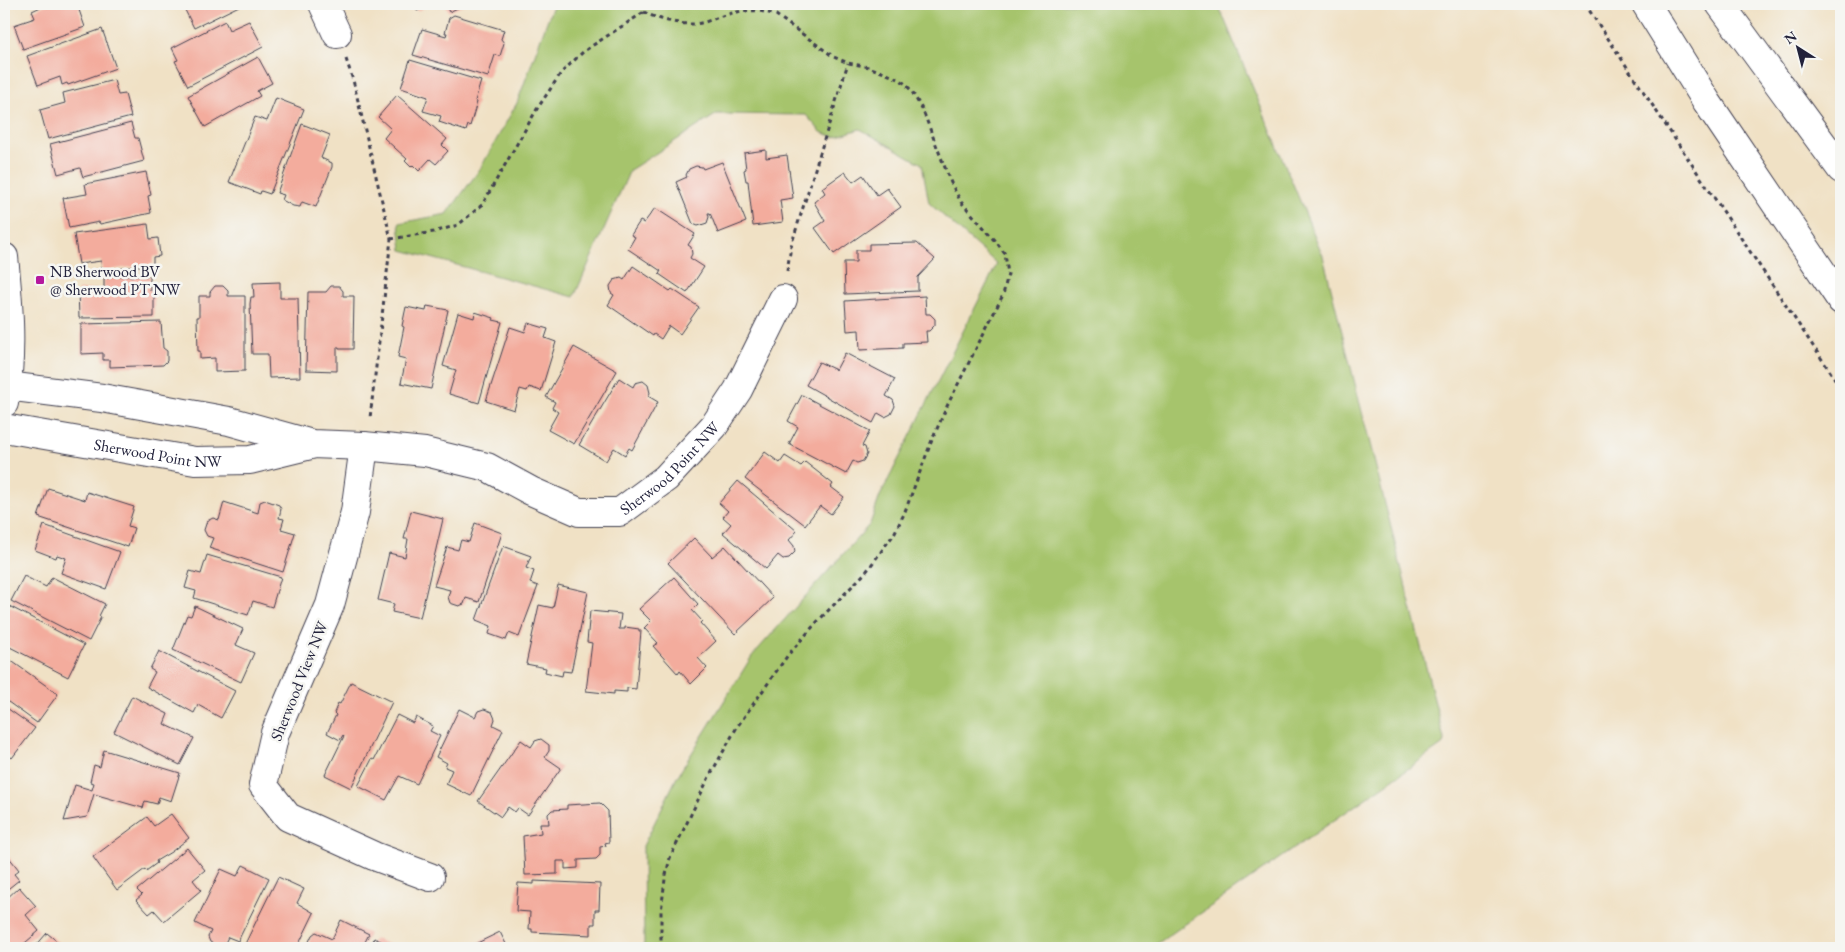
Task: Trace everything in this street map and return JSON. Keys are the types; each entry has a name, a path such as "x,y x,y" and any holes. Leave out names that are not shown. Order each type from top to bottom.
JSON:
{"main road":[{"path":"323,4 337,34"},
{"path":"1646,4 1707,102 1841,300"},
{"path":"1720,4 1841,169"},
{"path":"4,257 9,333 5,395"},
{"name":"Sherwood Point NW","path":"5,395 102,398 229,421 312,444 364,446 425,452 487,467 531,491 579,512 620,512 666,478 714,426 738,390 783,299"},
{"name":"Sherwood Point NW","path":"4,428 195,461 250,460 312,444"},
{"name":"Sherwood View NW","path":"364,446 355,512 330,605 275,733 263,785 288,817 374,856 430,877"}],"path":[{"path":"642,4 644,12 656,19 693,24 754,9 765,11 776,15 834,57 848,64 869,67 901,80 911,90 924,111 951,183 961,202 995,240 1004,254 1008,274 1003,295 948,404 904,514 894,534 866,572 788,655 737,727 709,777 670,858 665,878 661,912 660,948"},
{"path":"1585,4 1841,388"},
{"path":"391,239 434,232 458,225 482,205 537,109 561,73 584,51 644,12"},
{"path":"337,34 353,80 391,239 371,414 364,446"},
{"path":"783,299 791,246 848,64"}],"green space":[{"path":"556,4 1218,4 1323,256 1445,743 1151,948 641,948 644,944 643,846 677,777 752,656 870,524 880,496 997,264 929,203 922,164 860,129 834,137 821,132 806,115 717,114 630,170 574,297 402,250 399,223 447,214 480,169 517,103 552,8"}],"building":[{"path":"47,4 82,4 79,10 85,27 23,49 14,25 35,18 32,11"},
{"path":"182,4 240,4 241,5 194,28"},
{"path":"413,4 431,4 417,11"},
{"path":"445,4 466,4 449,12"},
{"path":"454,15 504,30 501,39 504,43 500,56 495,55 488,77 413,55 422,29 446,36 449,18"},
{"path":"225,21 229,30 249,21 263,47 188,86 175,61 178,60 172,48"},
{"path":"102,29 116,68 68,85 67,83 62,85 60,77 38,85 27,56"},
{"path":"258,57 272,83 257,91 260,96 205,127 188,96"},
{"path":"410,60 481,81 470,126 468,125 466,131 439,122 441,116 423,111 428,97 401,88"},
{"path":"114,80 118,95 125,94 131,117 48,139 40,110 65,103 63,93"},
{"path":"397,95 447,139 442,145 448,151 436,164 430,159 419,171 413,165 411,167 405,161 407,159 384,138 391,129 378,117"},
{"path":"276,98 304,109 270,194 261,191 260,194 229,182 255,117 267,121"},
{"path":"131,123 135,138 138,138 144,161 83,177 80,168 58,174 50,144"},
{"path":"302,124 330,135 321,158 332,163 332,167 316,207 302,202 300,207 293,206 282,200 284,195 277,193"},
{"path":"766,150 766,158 787,155 793,198 780,200 783,222 753,226 748,181 746,181 744,170 746,169 744,153"},
{"path":"722,162 746,222 718,233 710,213 708,213 707,223 698,226 693,224 676,182 687,177 689,169 696,166 703,169"},
{"path":"146,172 151,195 148,196 151,213 100,224 99,222 69,228 63,198 87,194 85,184"},
{"path":"845,172 853,182 863,175 877,195 887,188 901,207 834,254 815,228 825,221 814,202 825,193 822,188"},
{"path":"655,208 695,234 688,245 691,247 692,254 690,258 704,267 687,293 659,274 661,271 628,249 635,237 631,235 640,221 644,223"},
{"path":"148,224 150,239 158,238 160,256 153,257 153,264 102,271 101,261 79,264 74,234"},
{"path":"917,243 935,259 918,277 918,291 845,294 844,262 856,262 856,250 869,250 869,244"},
{"path":"633,266 670,291 672,289 699,307 680,334 669,326 661,339 654,334 653,336 608,305 614,295 611,293 610,286 614,280 621,278 624,280"},
{"path":"109,276 150,276 150,290 154,290 154,317 79,318 78,290 104,289 104,278 110,278"},
{"path":"280,282 280,298 298,298 300,377 269,378 268,354 252,354 250,304 251,297 254,297 253,283"},
{"path":"215,286 223,286 228,291 228,296 245,296 245,371 215,372 215,358 200,359 197,317 199,317 199,296 210,296 210,292"},
{"path":"331,286 339,286 343,291 343,296 354,296 353,349 339,349 337,347 337,371 306,370 308,292 326,292"},
{"path":"925,296 926,314 930,314 935,319 935,325 929,331 926,331 927,342 903,343 903,348 860,350 859,330 847,331 845,301"},
{"path":"427,306 448,310 431,389 401,383 406,359 398,357 406,307 426,311"},
{"path":"475,312 502,322 479,403 449,394 456,370 443,366 458,313 474,318"},
{"path":"161,322 163,348 167,351 167,361 163,365 110,367 110,360 103,360 103,353 81,354 81,324"},
{"path":"528,323 548,329 545,338 556,342 541,391 529,387 527,391 520,389 514,410 486,401 510,327 525,332"},
{"path":"574,347 617,371 574,444 548,430 558,412 552,408 555,402 546,397"},
{"path":"845,353 895,379 886,396 893,400 895,406 891,414 885,417 878,413 873,423 806,385 819,362 836,370"},
{"path":"619,378 633,387 635,383 643,381 648,385 650,393 648,396 658,402 632,450 629,448 625,455 614,448 606,461 579,445"},
{"path":"802,395 870,431 862,446 865,447 867,454 863,461 857,463 853,461 846,474 789,444 798,427 788,421"},
{"path":"765,452 780,463 785,456 801,466 805,462 833,484 831,487 844,497 831,514 820,506 805,525 745,479"},
{"path":"738,481 797,531 789,540 794,546 795,552 789,558 783,559 778,555 766,569 723,533 731,524 723,517 728,511 719,503"},
{"path":"48,488 85,500 87,492 134,507 128,526 134,528 128,547 38,517"},
{"path":"265,500 279,505 281,509 279,518 284,519 281,529 295,533 283,572 209,548 213,538 207,536 204,530 207,521 213,518 219,520 224,502 258,513 260,502"},
{"path":"411,511 443,519 420,618 392,612 394,604 378,600 389,553 405,557 408,539 404,539"},
{"path":"475,523 502,533 479,602 466,598 464,604 459,606 450,603 448,597 450,590 434,586 447,547 458,550 461,540 469,542"},
{"path":"44,525 120,552 106,589 61,573 66,558 57,555 56,558 35,550"},
{"path":"694,538 712,557 725,546 773,598 735,634 668,563"},
{"path":"503,546 531,556 526,568 534,571 530,583 538,586 519,637 509,633 506,640 489,634 491,626 476,620"},
{"path":"207,555 281,577 272,607 253,601 248,615 194,598 196,591 185,588 190,571 201,574"},
{"path":"24,576 46,587 52,577 105,604 89,641 11,601"},
{"path":"674,577 698,604 692,610 702,621 700,623 716,641 698,658 707,668 691,684 680,671 678,674 653,646 658,643 644,628 651,621 639,609"},
{"path":"558,585 588,592 571,672 563,671 562,676 545,672 546,668 526,664 539,605 553,608"},
{"path":"9,606 84,645 68,677 6,645 9,638 4,635 4,616"},
{"path":"195,606 243,629 236,645 254,653 241,682 173,650 187,615 191,616"},
{"path":"590,611 621,614 619,629 625,629 625,627 641,631 636,689 627,688 627,692 614,691 614,694 586,691 592,643 587,642"},
{"path":"159,651 235,691 221,718 198,705 194,713 147,687 155,672 150,669"},
{"path":"10,660 58,694 37,723 4,699 4,665 6,667"},
{"path":"351,682 392,702 351,788 325,775 344,736 340,740 327,733 336,715 334,713 338,703 340,704"},
{"path":"132,696 168,714 164,724 194,738 180,765 114,732"},
{"path":"4,706 35,728 12,758 4,752"},
{"path":"459,709 475,717 478,711 484,709 492,712 495,719 493,725 503,730 471,796 446,784 452,770 445,767 447,763 436,757"},
{"path":"397,715 413,723 416,717 433,726 430,731 440,736 417,784 399,776 386,800 358,786 372,759 374,760"},
{"path":"541,739 549,745 549,751 545,757 561,768 528,815 518,808 515,812 508,807 501,817 478,801 521,740 531,747 535,741"},
{"path":"104,750 180,773 171,801 159,797 157,804 145,801 143,808 94,794 87,817 64,821 75,785 92,790 94,783 90,782 94,765 100,767"},
{"path":"600,803 608,811 609,842 605,843 606,846 600,847 600,855 596,859 578,860 578,868 565,869 565,861 557,861 557,874 525,875 523,836 541,833 540,824 549,824 548,814 552,810 567,809 567,805"},
{"path":"171,814 189,838 156,861 157,863 146,871 145,869 117,890 93,857 147,817 154,826"},
{"path":"187,848 205,870 193,880 201,890 164,921 154,910 149,914 136,900 142,895 137,890"},
{"path":"8,856 19,870 14,874 19,880 4,892 4,860"},
{"path":"243,865 269,878 238,941 228,937 224,945 219,947 210,942 208,937 211,931 195,923 221,869 237,876"},
{"path":"278,877 304,889 297,903 314,913 297,948 254,948 245,944"},
{"path":"534,881 600,884 599,910 595,910 595,924 591,924 591,935 532,932 532,929 529,929 530,912 516,911 518,883 534,884"},
{"path":"19,887 36,906 26,915 39,931 19,948 4,948 4,901"},
{"path":"341,920 369,934 362,948 306,948 312,935 316,932 332,939"},
{"path":"500,932 508,948 467,948"},
{"path":"47,933 65,948 34,948"},
{"path":"374,938 396,948 370,948"}],"place":[{"name":"NB Sherwood BV @ Sherwood PT NW","path":"40,280"}]}
